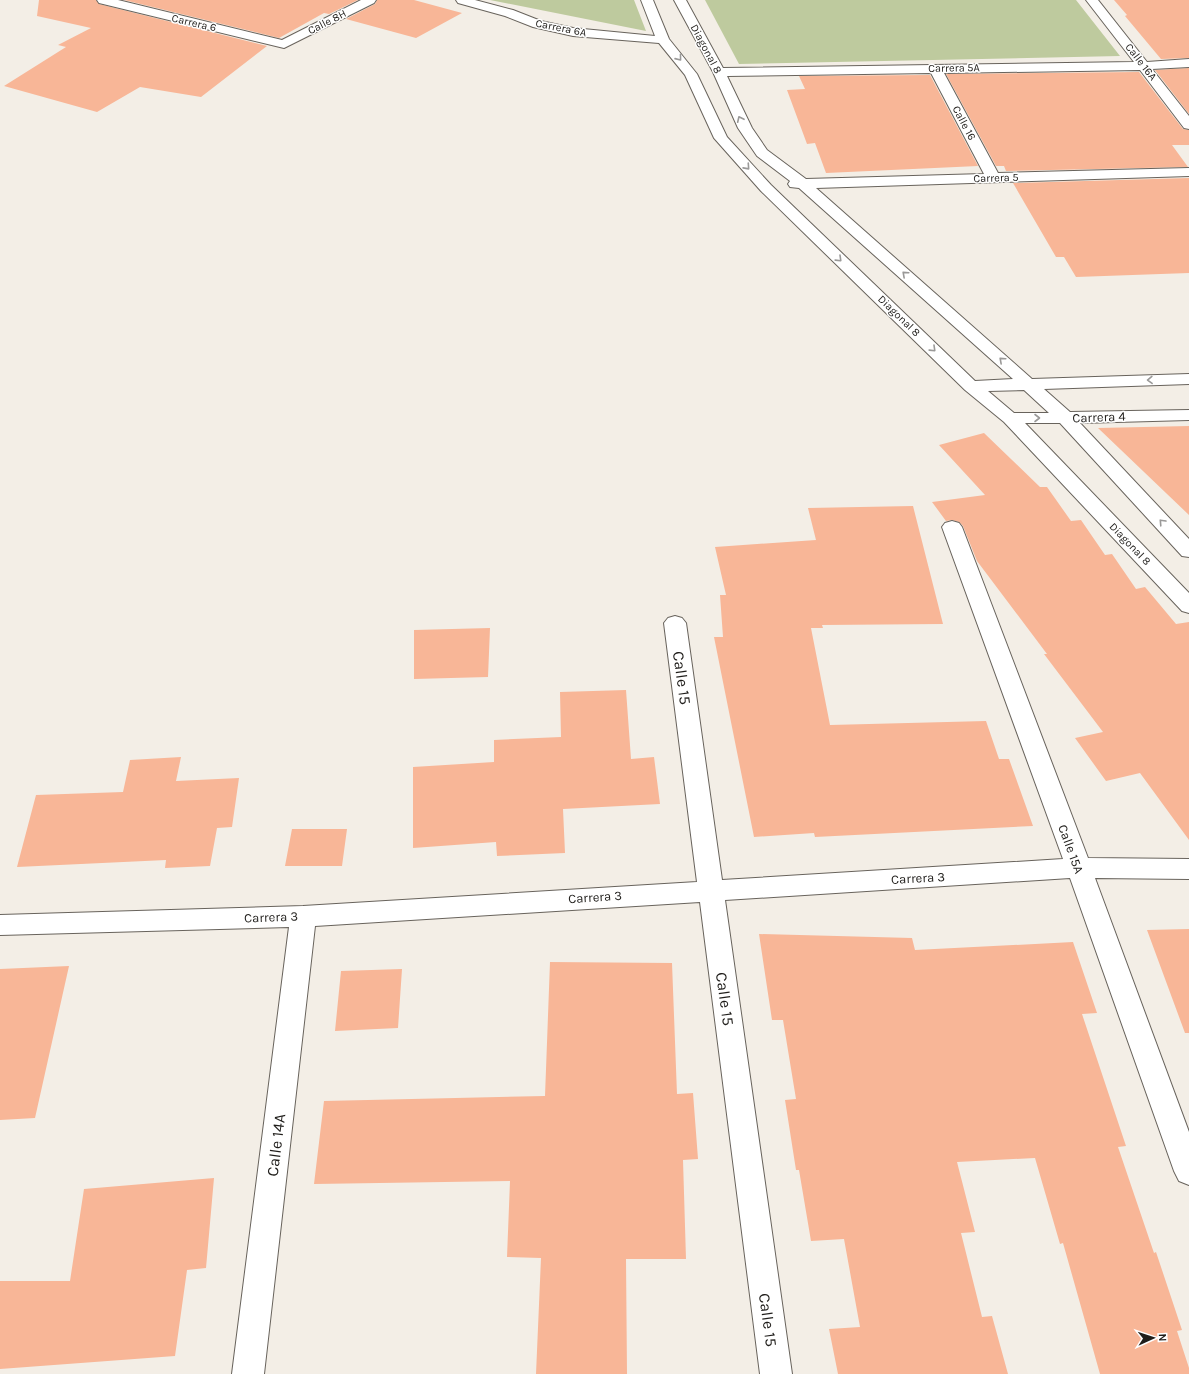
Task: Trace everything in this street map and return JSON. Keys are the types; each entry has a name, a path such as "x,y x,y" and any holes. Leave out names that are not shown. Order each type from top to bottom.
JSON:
{"street":[{"name":"Carrera 6","path":"103,0 284,44"},
{"path":"133,8 152,0"},
{"name":"Calle 8H","path":"284,44 370,0"},
{"name":"Carrera 6A","path":"462,0 509,13 537,24 573,32 663,40"},
{"name":"Diagonal 8","path":"647,0 663,40 691,74 721,138 766,188 971,386 1010,418 1189,606"},
{"name":"Diagonal 8","path":"680,0 719,72 745,128 762,153 802,183 1065,418 1189,551"},
{"name":"Calle 16A","path":"1092,0 1189,125"},
{"name":"Carrera 5A","path":"719,72 1144,66 1189,63"},
{"name":"Calle 16","path":"935,68 993,178"},
{"name":"Carrera 5","path":"766,188 802,183 1189,172"},
{"path":"971,386 1189,379"},
{"name":"Carrera 4","path":"1010,418 1189,415"},
{"name":"Calle 15A","path":"952,528 1079,868 1189,1171"},
{"name":"Calle 15","path":"675,623 776,1374"},
{"name":"Carrera 3","path":"0,925 303,916 1079,868 1189,869"},
{"name":"Calle 14A","path":"248,1374 303,916"}],"green space":[{"path":"490,0 634,0 646,31"},
{"path":"705,0 1076,0 1120,56 739,64"}],"building":[{"path":"39,0 96,0 99,4 267,46 201,97 140,87 97,112 4,86 66,47 58,45 91,28 37,16"},
{"path":"124,0 358,0 329,14 324,13 279,38"},
{"path":"377,0 414,0 462,13 416,38 346,19 375,4"},
{"path":"1114,0 1189,0 1189,58 1161,59 1125,16 1127,15"},
{"path":"1189,68 1189,114 1155,70"},
{"path":"1139,72 1183,129 1189,130 1189,145 1172,145 1188,167 1006,171 1004,166 996,166 946,74"},
{"path":"930,75 978,166 826,173 815,143 807,144 787,90 805,89 799,76"},
{"path":"1189,178 1189,273 1076,277 1064,257 1056,257 1013,183"},
{"path":"1189,426 1189,515 1098,428"},
{"path":"984,433 1040,487 1047,487 1071,521 1081,520 1105,555 1112,554 1136,589 1145,587 1176,624 1189,622 1189,840 1140,773 1106,781 1075,738 1103,732 1044,654 1047,654 977,561 963,526 959,522 952,520 946,521 932,502 985,495 939,445"},
{"path":"913,506 943,624 822,625 823,628 811,628 830,725 986,721 999,759 1009,759 1033,826 815,837 814,833 754,837 714,637 723,637 720,595 726,595 715,547 816,540 808,508"},
{"path":"490,628 488,677 414,679 414,630"},
{"path":"626,690 631,759 654,757 660,804 563,809 565,853 497,856 496,842 413,848 413,767 494,762 494,740 561,737 560,692"},
{"path":"181,757 176,781 239,778 232,827 217,828 210,866 165,868 166,860 17,867 36,795 123,792 130,760"},
{"path":"292,829 347,829 342,866 285,866"},
{"path":"1189,929 1189,1033 1185,1033 1147,930"},
{"path":"759,934 912,938 915,950 1073,942 1097,1013 1082,1014 1126,1146 1118,1147 1154,1253 1156,1252 1182,1330 1177,1331 1189,1368 1189,1374 1100,1374 1063,1243 1060,1244 1035,1158 957,1162 975,1232 961,1233 982,1317 992,1316 1008,1374 838,1374 829,1329 860,1327 844,1239 811,1241 799,1170 796,1170 785,1100 796,1099 783,1020 772,1020"},
{"path":"550,962 672,963 677,1094 693,1093 698,1159 683,1160 686,1259 626,1259 627,1374 536,1374 541,1258 507,1257 510,1181 314,1184 324,1101 545,1096"},
{"path":"69,966 35,1118 0,1120 0,969"},
{"path":"402,969 398,1028 335,1031 341,971"},
{"path":"214,1178 206,1268 187,1270 175,1356 0,1369 0,1281 70,1281 84,1189"}]}
